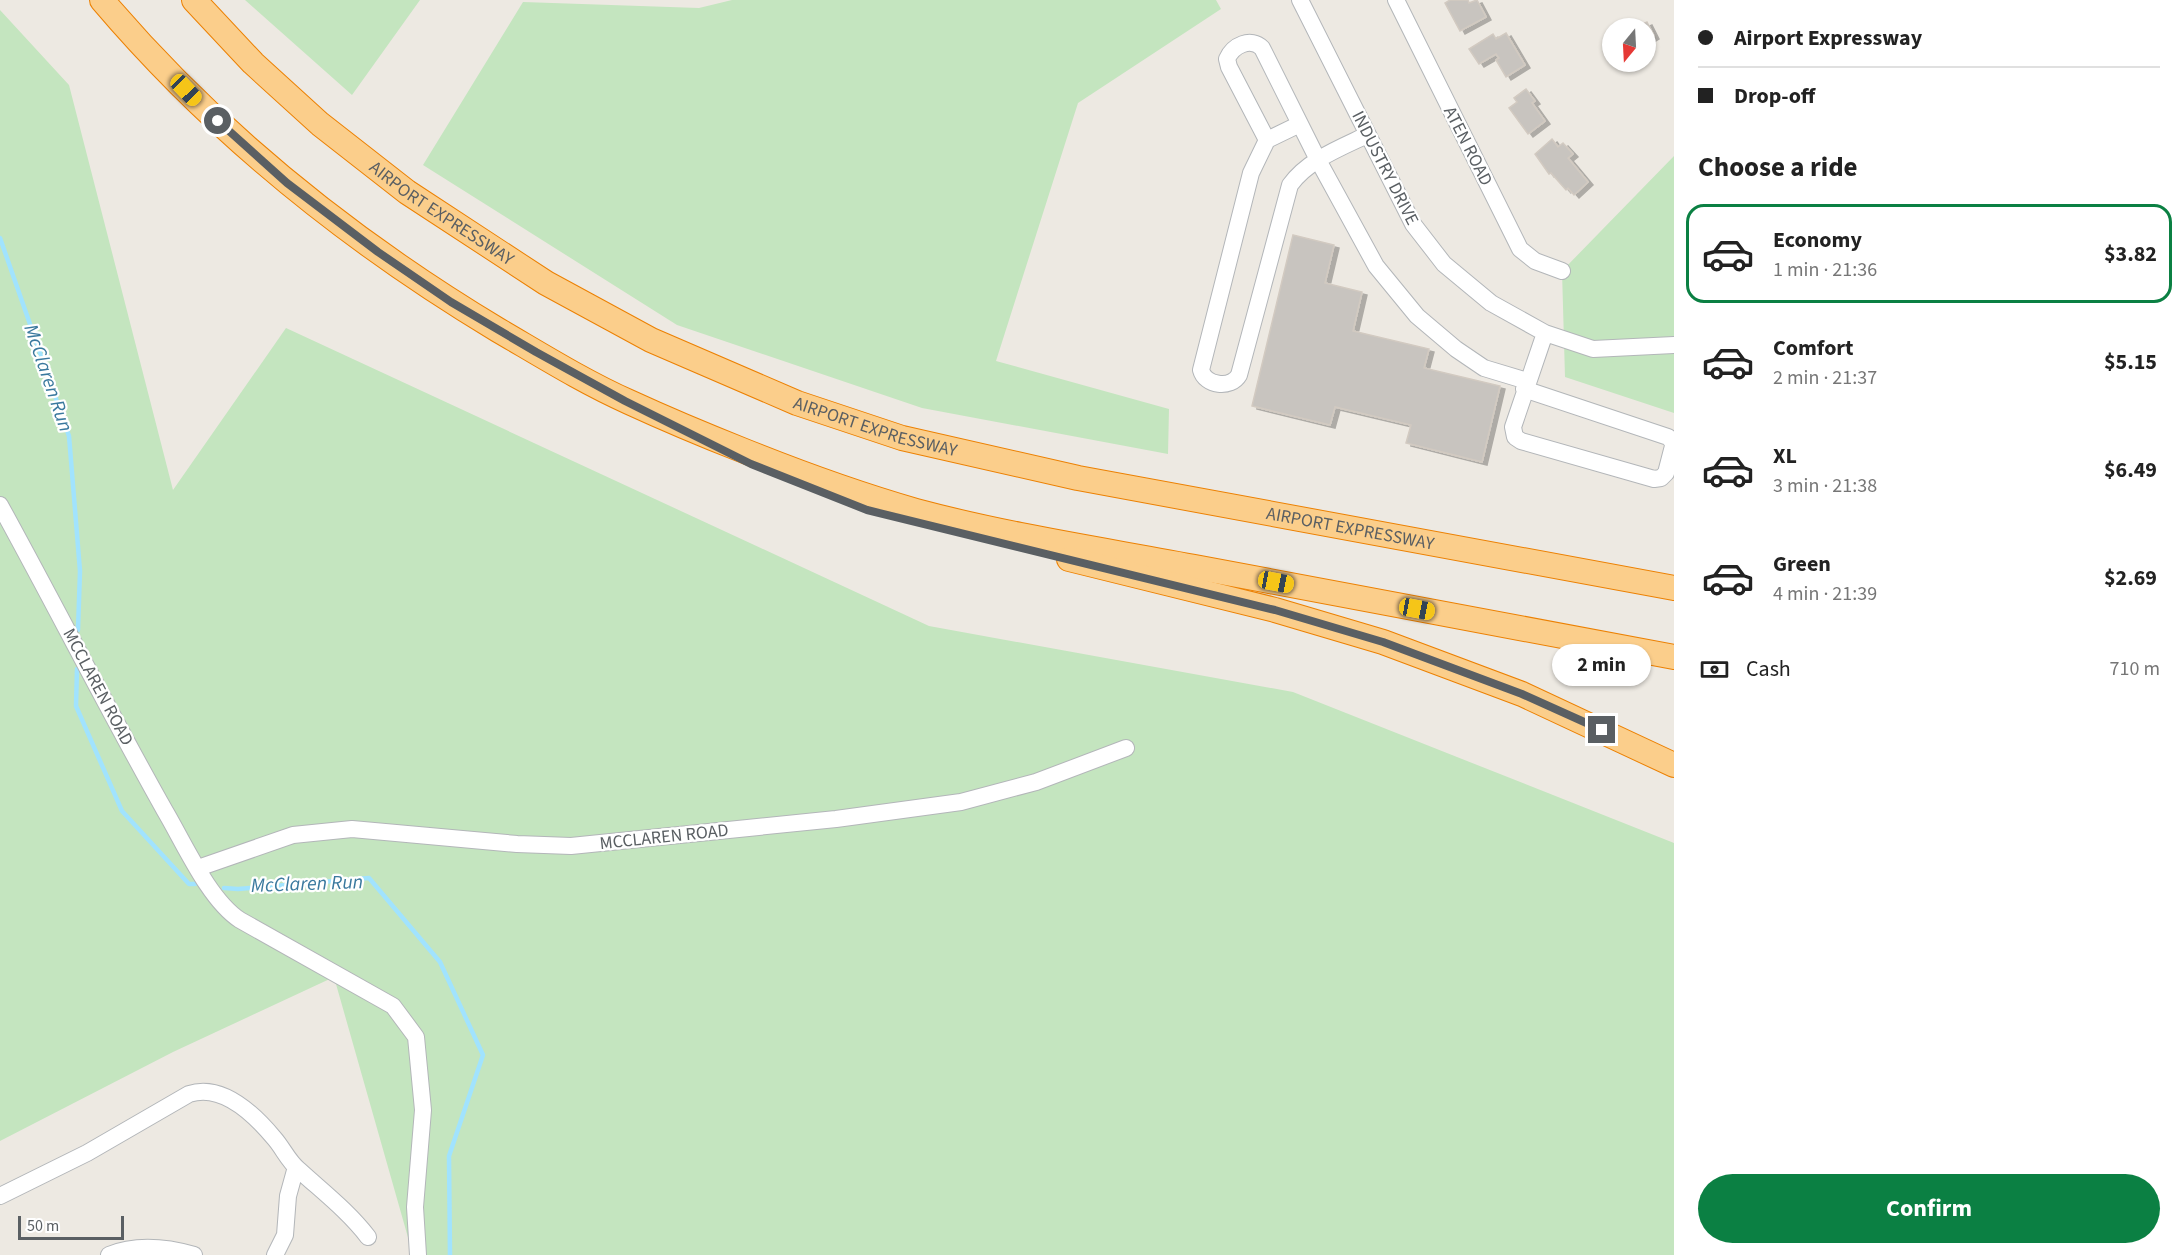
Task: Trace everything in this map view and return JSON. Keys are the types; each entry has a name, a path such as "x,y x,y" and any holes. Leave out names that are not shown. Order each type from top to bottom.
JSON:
{"highway":[{"path":"102,0 200,105 287,183 378,252 451,302 536,352 625,401 751,464 867,510 1275,610 1383,642 1522,694 1674,765"},
{"name":"AIRPORT EXPRESSWAY","path":"194,0 261,71 320,123 407,192 567,295 651,340 797,403 902,438 1078,478 1674,588"},
{"path":"625,401 809,477 917,511 1049,540 1674,657"},
{"path":"1078,478 1674,576"}],"street":[{"name":"INDUSTRY DRIVE","path":"1300,0 1413,224 1444,264 1491,303 1545,333 1593,349 1674,345"},
{"name":"ATEN ROAD","path":"1396,0 1520,249 1535,261 1562,271"},
{"path":"1267,140 1227,63 1231,51 1246,43 1257,43 1262,48 1318,160 1376,266 1417,316 1456,349 1484,368 1526,385 1668,438 1672,441 1673,447 1665,473 1661,478 1654,479 1518,440 1513,434 1526,385 1545,333"},
{"path":"1300,124 1267,140 1251,173 1201,370 1207,380 1226,385 1237,379 1290,185 1298,174 1318,160 1367,135"},
{"name":"MCCLAREN ROAD","path":"0,505 156,795 198,868 232,915 393,1006 416,1037 423,1110 415,1207 418,1255"},
{"name":"MCCLAREN ROAD","path":"198,868 292,835 352,829 517,844 571,846 836,819 961,802 1036,782 1126,748"},
{"path":"0,1196 87,1153 195,1092 213,1093 237,1103 273,1137 296,1167 348,1213 368,1237"},
{"path":"275,1255 285,1235 288,1196 296,1167"},
{"path":"109,1255 125,1250 151,1248 194,1255"}],"green space":[{"path":"245,0 420,0 352,95"},
{"path":"732,0 1216,0 1221,9 1078,103 996,361 1169,409 1168,454 922,408 677,325 423,165 523,2 699,8"},
{"path":"0,10 69,85 173,490 286,328 929,626 1293,692 1674,843 1674,1255 413,1255 334,977 173,1052 0,1141"},
{"path":"1674,156 1674,413 1565,377 1562,271"}],"building":[{"path":"1450,0 1468,0 1469,3 1477,0 1486,17 1460,31 1445,3"},
{"path":"1506,33 1525,65 1506,77 1496,60 1499,58 1496,54 1479,64 1469,49 1493,34 1496,39"},
{"path":"1526,89 1535,101 1532,103 1545,121 1528,134 1509,108 1517,102 1514,98"},
{"path":"1552,139 1558,147 1563,143 1573,154 1568,158 1588,182 1574,195 1568,188 1566,190 1551,173 1549,174 1535,154"},
{"path":"1293,235 1334,245 1325,283 1362,292 1353,331 1429,349 1424,368 1500,386 1482,462 1406,443 1411,425 1335,407 1330,425 1252,406"}],"waterway":[{"name":"McClaren Run","path":"0,238 69,436 80,571 78,630"},
{"name":"McClaren Run","path":"77,669 76,706 122,811 189,884 195,884"},
{"name":"McClaren Run","path":"224,888 238,889 369,878 440,962 483,1055 449,1156 450,1255"}],"route":[{"path":"218,121 287,183 378,252 451,302 625,401 751,464 867,510 1275,610 1383,642 1522,694 1602,730"}]}
